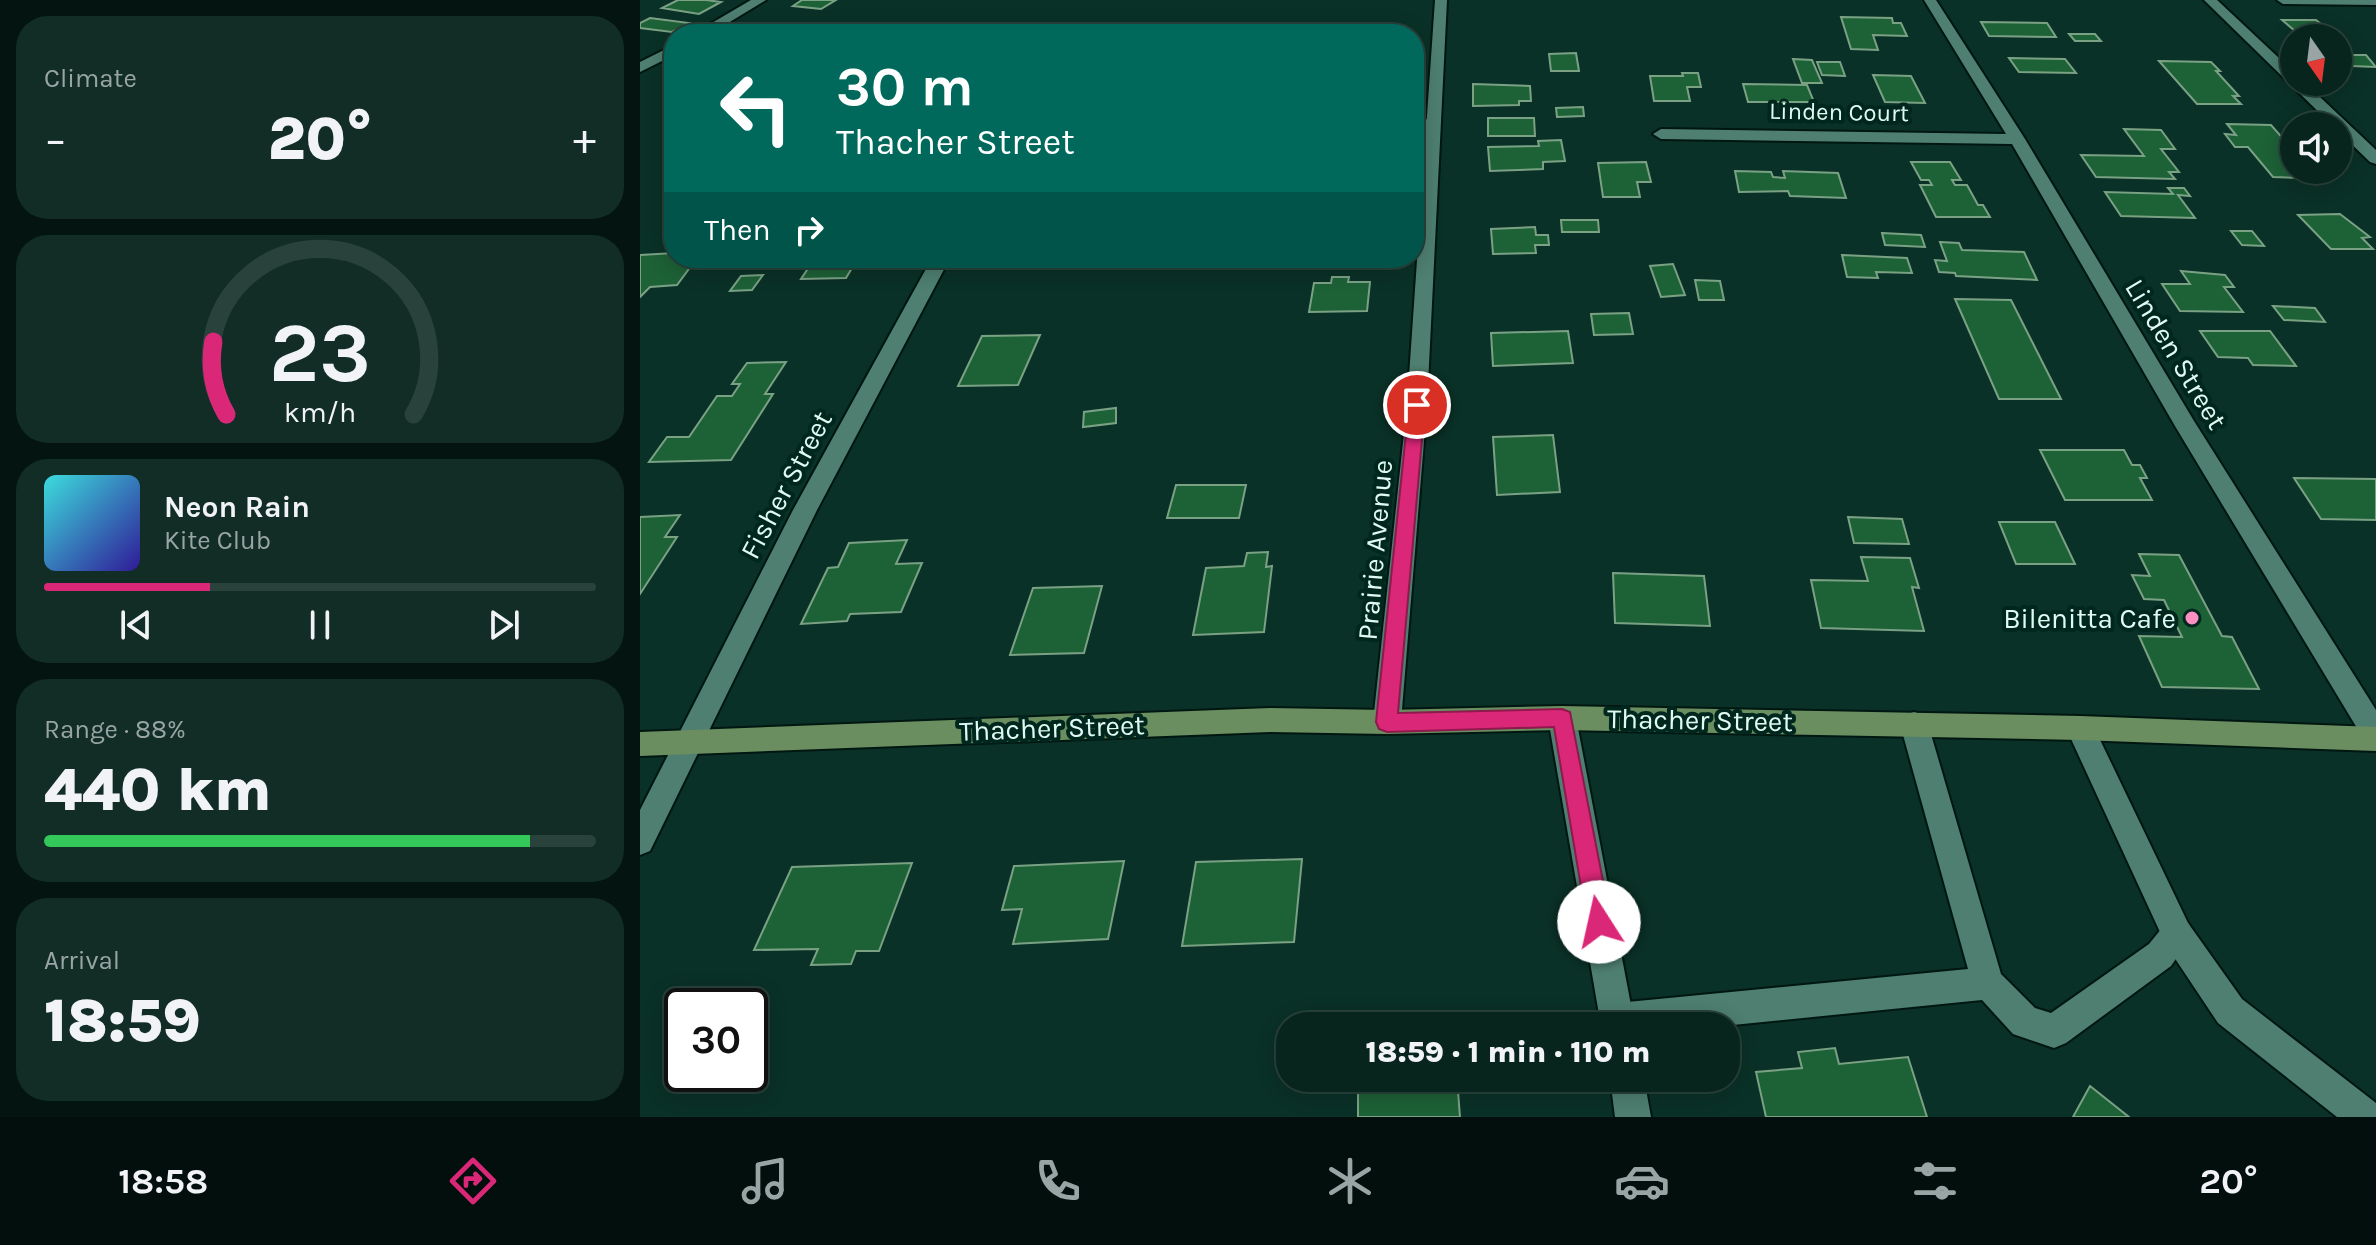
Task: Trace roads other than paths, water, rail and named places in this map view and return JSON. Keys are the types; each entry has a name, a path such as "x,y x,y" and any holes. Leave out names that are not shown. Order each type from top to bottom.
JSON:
{"main road":[{"name":"Thacher Street","path":"640,744 1270,720 1387,722 1562,718 2376,736"}],"street":[{"path":"718,24 760,0"},
{"name":"Prairie Avenue","path":"1424,124 1441,0"},
{"name":"Linden Street","path":"1930,0 2376,736"},
{"path":"2210,0 2280,67"},
{"path":"2283,0 2376,1"},
{"path":"640,68 664,55"},
{"path":"2311,96 2376,159"},
{"name":"Linden Court","path":"1661,134 2017,139"},
{"path":"2354,138 2376,138"},
{"name":"Fisher Street","path":"640,841 805,510 936,268"},
{"name":"Prairie Avenue","path":"1387,722 1417,405 1420,268"},
{"path":"1562,718 1615,1012"},
{"path":"1914,724 1988,983 2025,1022 2054,1031 2160,955 2177,934"},
{"path":"2080,728 2177,934 2230,1011 2365,1117"},
{"path":"1719,1012 1988,983"},
{"path":"1629,1092 1633,1117"}],"place":[{"name":"Bilenitta Cafe","path":"2192,618"}]}
